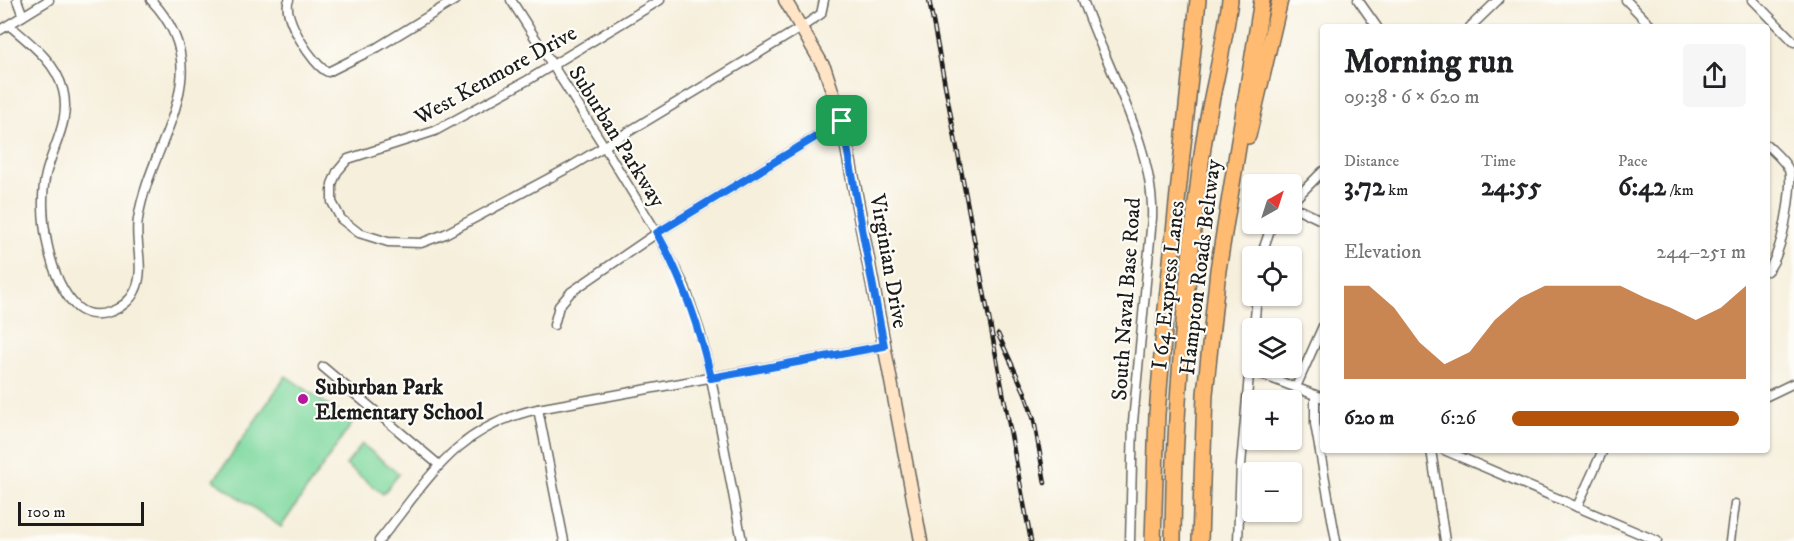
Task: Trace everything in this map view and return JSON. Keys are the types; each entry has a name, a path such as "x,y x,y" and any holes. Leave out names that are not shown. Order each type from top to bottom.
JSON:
{"highway":[{"path":"1193,0 1194,40"},
{"name":"Hampton Roads Beltway","path":"1153,541 1163,343 1198,0"},
{"path":"1201,177 1203,147 1225,43 1230,0"},
{"path":"1201,177 1235,0"},
{"path":"1256,35 1257,0"},
{"name":"Hampton Roads Beltway","path":"1200,541 1205,394 1218,270 1262,0"},
{"path":"1205,394 1218,331 1240,174 1280,0"},
{"name":"I 64 Express Lanes","path":"1173,541 1178,394 1201,177"}],"street":[{"path":"17,0 23,16"},
{"path":"0,30 49,0"},
{"path":"9,25 48,62 63,91 64,117 45,177 43,204 55,270 67,294 82,310 100,313 115,310 135,292 139,276 136,250 138,219 180,92 183,61 175,31 168,18 151,0"},
{"path":"289,0 287,13 306,50 322,69 333,72 455,0"},
{"name":"Suburban Parkway","path":"511,0 657,233 695,312 711,378 742,541"},
{"name":"West Kenmore Drive","path":"604,146 469,223 421,243 388,242 351,229 336,211 331,191 336,172 348,159 435,131 553,65 660,0"},
{"name":"Virginian Drive","path":"785,0 825,69 842,121 921,541"},
{"path":"604,146 802,27 821,14 824,0"},
{"name":"South Naval Base Road","path":"1083,0 1144,158 1151,188 1152,218 1133,422 1130,541"},
{"path":"1358,0 1375,24"},
{"path":"1473,24 1498,0"},
{"path":"1626,0 1650,24"},
{"path":"1754,0 1794,42"},
{"path":"554,325 559,306 571,292 657,233 842,121"},
{"path":"1770,148 1791,168 1791,183 1778,256 1770,267"},
{"path":"1302,193 1320,174"},
{"path":"1302,209 1320,219"},
{"path":"1784,225 1794,227"},
{"path":"1296,387 1320,333"},
{"path":"379,541 439,465 477,432 502,419 538,409 884,346"},
{"path":"323,367 439,465"},
{"path":"1238,541 1241,465 1249,378"},
{"path":"1272,378 1319,397 1315,424 1320,452"},
{"path":"1770,395 1794,383"},
{"path":"538,409 564,541"},
{"path":"1320,453 1336,541"},
{"path":"1431,453 1445,541"},
{"path":"1452,453 1657,541"},
{"path":"1577,507 1602,453"},
{"path":"1730,541 1735,504"}],"green space":[{"path":"286,376 353,422 281,527 214,480"},
{"path":"362,444 399,474 383,494 346,465"}],"railway":[{"path":"929,0 1031,541"},
{"path":"998,334 1025,393 1034,420 1045,483"}],"place":[{"name":"Suburban Park Elementary School","path":"303,399"}],"route":[{"path":"842,121 863,222 884,346 711,378 695,312 673,262 657,233 842,121"}]}
